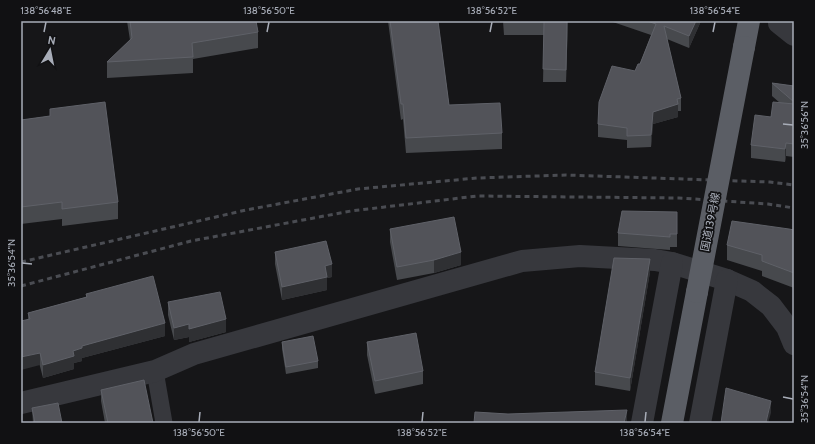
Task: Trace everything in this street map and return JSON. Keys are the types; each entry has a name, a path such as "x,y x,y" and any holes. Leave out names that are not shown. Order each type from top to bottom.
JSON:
{"highway":[{"name":"国道139号線","path":"672,423 749,21"}],"street":[{"path":"779,21 779,23 794,34"},
{"path":"21,403 155,370 194,354 522,261 580,256 655,260 672,263 727,280 752,291 771,306 787,327 794,344"},
{"path":"642,423 672,263"},
{"path":"700,423 727,280"}],"lane":[{"path":"155,370 164,423"}],"building":[{"path":"130,21 256,21 258,32 192,43 193,57 107,62 132,38"},
{"path":"390,21 438,21 449,105 500,103 502,133 406,138 403,104 401,104"},
{"path":"504,21 567,21 566,70 543,69 544,22"},
{"path":"647,21 696,21 689,36 664,26 681,98 677,99 678,104 653,112 651,135 627,136 627,128 598,124 599,102 612,66 635,71 638,64 640,64 656,24"},
{"path":"772,83 794,86 794,102"},
{"path":"105,102 118,202 62,209 62,202 21,207 21,120 50,116 50,109"},
{"path":"773,102 794,104 794,144 786,143 785,149 751,145 755,115 771,117"},
{"path":"622,211 677,212 677,234 670,234 670,237 618,233"},
{"path":"454,217 461,252 434,260 397,267 390,229"},
{"path":"732,221 794,230 794,273 762,261 762,255 727,245"},
{"path":"326,241 332,264 325,266 327,277 282,287 275,252"},
{"path":"614,258 650,259 630,378 595,372"},
{"path":"153,276 165,323 82,346 82,348 73,351 74,356 43,365 40,353 21,357 21,321 30,319 28,313 87,297 86,294"},
{"path":"220,292 226,319 189,329 189,324 174,328 168,302"},
{"path":"416,333 423,371 375,381 367,342"},
{"path":"313,336 318,361 286,367 282,342"},
{"path":"144,380 153,423 108,423 101,390"},
{"path":"726,388 771,401 766,422 769,423 721,423"},
{"path":"58,403 62,423 35,423 32,408"},
{"path":"627,410 624,423 474,423 475,412 508,414"}],"railway":[{"path":"21,262 246,210 358,189 477,178 566,175 770,182 794,185"},
{"path":"21,286 191,241 351,211 477,196 679,198 768,204 794,208"}]}
